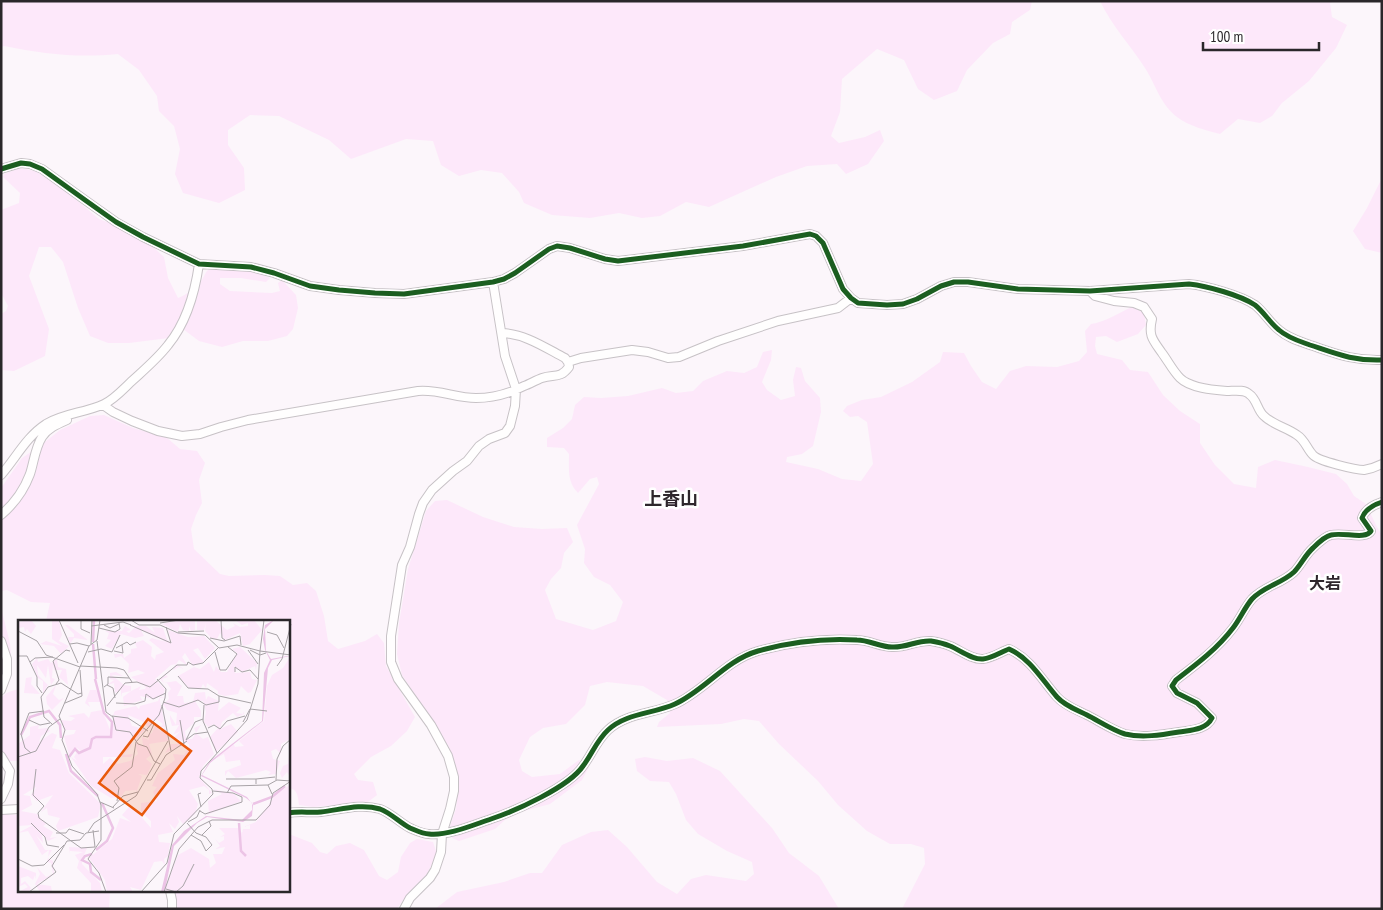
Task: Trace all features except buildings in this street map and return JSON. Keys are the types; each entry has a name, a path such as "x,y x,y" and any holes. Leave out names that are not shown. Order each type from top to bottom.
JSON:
{"street":[{"path":"1,169 21,163 30,164 42,169 116,222 199,264 251,267 274,272 310,286 339,290 404,294 504,279 549,249 557,246 618,261 743,246 810,234 816,236 823,243 843,289 858,303 903,304 954,282 968,282 1018,289 1090,291 1189,284 1202,285 1254,305 1278,330 1289,337 1341,356 1382,360"},
{"path":"1,475 23,445 46,424 103,404 133,380 168,344 180,328 192,300 199,264"},
{"path":"404,909 410,898 430,878 435,870 441,852 442,834 454,791 454,778 448,756 435,733 398,679 391,662 391,636 402,565 410,547 423,503 440,482 467,461 480,446 489,439 505,432 510,426 516,406 516,389 505,356 494,282"},
{"path":"1090,291 1095,296 1114,302 1134,303 1144,307 1152,319 1150,332 1152,340 1180,378 1186,383 1194,386 1249,393 1261,413 1267,419 1298,435 1317,459 1364,470 1382,464"},
{"path":"568,362 581,358 632,350 648,352 668,358 679,357 718,341 778,321 838,308 851,298"},
{"path":"103,404 114,412 158,432 182,436 200,434 221,426 248,420 418,391 439,391 478,398 503,394 541,378 559,376 569,367 565,358 528,339 515,334 502,333"},
{"path":"1,515 13,504 22,490 42,438 52,427 79,412"},
{"path":"290,812 320,812 350,807 370,807 387,812 410,828 428,834 442,834 492,819 516,809 572,778 583,766 608,730 625,720 675,704 735,662 756,651 821,640 859,640 890,647 902,647 916,642 930,641 949,645 978,659 985,659 1009,648 1018,653 1031,665 1059,699 1123,734 1138,736 1166,734 1202,728 1212,718 1197,704 1177,693 1172,686 1176,680 1216,647 1233,627 1252,599 1264,588 1280,582 1294,572 1312,548 1330,535 1365,536 1369,534 1371,531 1362,518 1364,512 1382,502"},
{"path":"1,641 7,659 8,674 1,690"},
{"path":"1,756 15,770 1,799"},
{"path":"1,810 18,809"},
{"path":"170,892 172,909"}],"shaded area":[{"path":"1,1 1032,1 1030,10 1012,22 1010,34 993,43 967,70 957,91 934,100 918,89 904,60 877,49 842,79 840,112 831,136 839,143 865,137 880,130 884,141 868,164 846,174 837,164 807,166 776,177 709,207 686,202 660,216 642,218 619,213 590,218 552,215 524,203 519,192 502,173 481,170 459,176 441,165 433,141 406,139 351,159 329,140 279,116 250,115 228,130 228,145 244,168 245,190 219,203 183,193 175,174 180,149 174,126 159,111 157,96 139,70 118,54 89,56 1,47"},
{"path":"1100,1 1334,1 1330,3 1332,17 1347,25 1336,48 1309,81 1282,103 1272,116 1260,123 1238,119 1220,134 1192,125 1171,112 1162,100 1145,68 1110,19"},
{"path":"20,168 35,171 62,188 99,219 117,226 153,247 164,257 168,278 178,298 193,289 211,268 258,272 270,278 266,282 241,278 220,278 220,284 230,291 272,293 280,291 278,283 282,280 296,295 298,308 293,329 287,336 268,341 243,341 222,347 199,341 183,329 173,330 169,338 129,343 108,343 90,336 78,308 63,262 51,247 39,247 29,276 49,329 45,356 14,371 1,370 1,314 6,311 8,306 1,293 1,210 19,203 20,193 3,177 4,174"},
{"path":"1382,178 1382,253 1365,249 1353,231"},
{"path":"1132,307 1144,313 1146,325 1138,334 1117,342 1106,336 1096,337 1095,346 1097,354 1122,360 1130,370 1148,372 1163,395 1180,411 1200,424 1200,443 1215,465 1234,484 1256,488 1258,467 1275,460 1336,474 1347,484 1354,496 1366,504 1382,535 1382,909 902,909 925,864 924,848 911,844 890,844 867,831 838,805 818,781 779,744 759,721 744,719 721,724 657,727 659,722 670,713 667,700 643,686 607,682 590,686 585,705 566,724 543,728 530,737 519,760 522,771 532,777 560,774 579,760 589,767 582,780 550,804 520,812 505,820 495,829 459,841 452,838 450,826 456,809 459,778 449,747 402,675 397,654 399,623 408,569 426,511 435,501 447,500 483,517 514,527 567,528 573,542 564,553 561,568 551,579 545,590 556,619 593,630 616,621 623,602 610,585 594,577 584,563 585,549 577,525 599,484 597,477 590,479 578,493 570,480 569,454 564,448 547,447 547,438 563,428 572,419 575,405 584,397 628,396 662,388 676,393 693,391 703,381 727,371 744,373 757,367 763,352 772,350 771,360 762,382 767,390 781,400 795,396 793,380 796,367 801,368 805,381 820,398 821,412 813,446 802,454 787,457 786,462 818,469 842,479 861,481 873,464 867,422 858,416 850,417 843,411 847,406 862,400 881,397 912,382 940,362 943,352 964,353 982,382 996,389 1010,371 1026,366 1057,367 1079,361 1087,352 1085,331 1091,324 1107,319"},
{"path":"104,415 133,428 166,437 180,449 197,451 205,463 199,480 202,503 191,529 194,549 220,574 229,576 280,576 293,585 307,583 316,591 324,616 328,641 338,649 365,641 377,634 384,643 386,666 415,717 407,731 391,746 371,757 354,774 358,780 373,782 377,795 368,802 313,807 299,805 296,792 290,788 290,620 46,620 50,603 31,602 7,590 1,591 1,488 22,458 60,430 90,416"},
{"path":"1,608 10,643 11,656 3,639"},
{"path":"18,689 18,761 9,761 1,751 1,699 6,693"},
{"path":"645,757 667,761 693,758 720,771 772,828 789,853 819,876 839,909 435,909 457,892 504,882 530,873 542,873 562,845 591,832 608,830 627,847 657,882 677,894 691,879 706,875 746,881 754,874 752,862 727,851 698,834 686,820 669,782 650,781 637,771 635,759"},
{"path":"1,814 18,815 18,892 110,892 109,909 1,909"},
{"path":"290,834 312,843 320,852 327,854 336,846 350,843 364,850 379,876 387,880 398,872 401,857 410,843 417,839 433,842 437,854 426,876 397,909 178,909 173,892 290,892"}],"cycle path":[{"path":"1,169 21,163 30,164 42,169 116,222 199,264 251,267 310,286 339,290 404,294 504,279 549,249 557,246 618,261 743,246 810,234 816,236 823,243 843,289 858,303 903,304 954,282 968,282 1018,289 1090,291 1189,284 1223,292 1249,301 1282,333 1298,341 1345,356 1382,360"},
{"path":"290,813 321,812 350,807 373,807 384,811 410,828 424,833 452,832 468,827 527,804 566,782 583,766 601,738 615,724 631,717 675,704 696,692 725,668 746,655 807,641 857,640 888,647 931,641 950,646 979,659 990,657 1009,649 1024,658 1064,703 1110,728 1125,734 1138,736 1152,736 1198,729 1206,725 1212,718 1197,703 1177,693 1172,686 1176,680 1227,636 1252,599 1294,572 1310,551 1322,540 1331,535 1368,534 1371,531 1362,518 1363,515 1370,508 1382,502"}],"district":[{"name":"上香山","path":"671,499"},
{"name":"大岩","path":"1325,583"}]}
